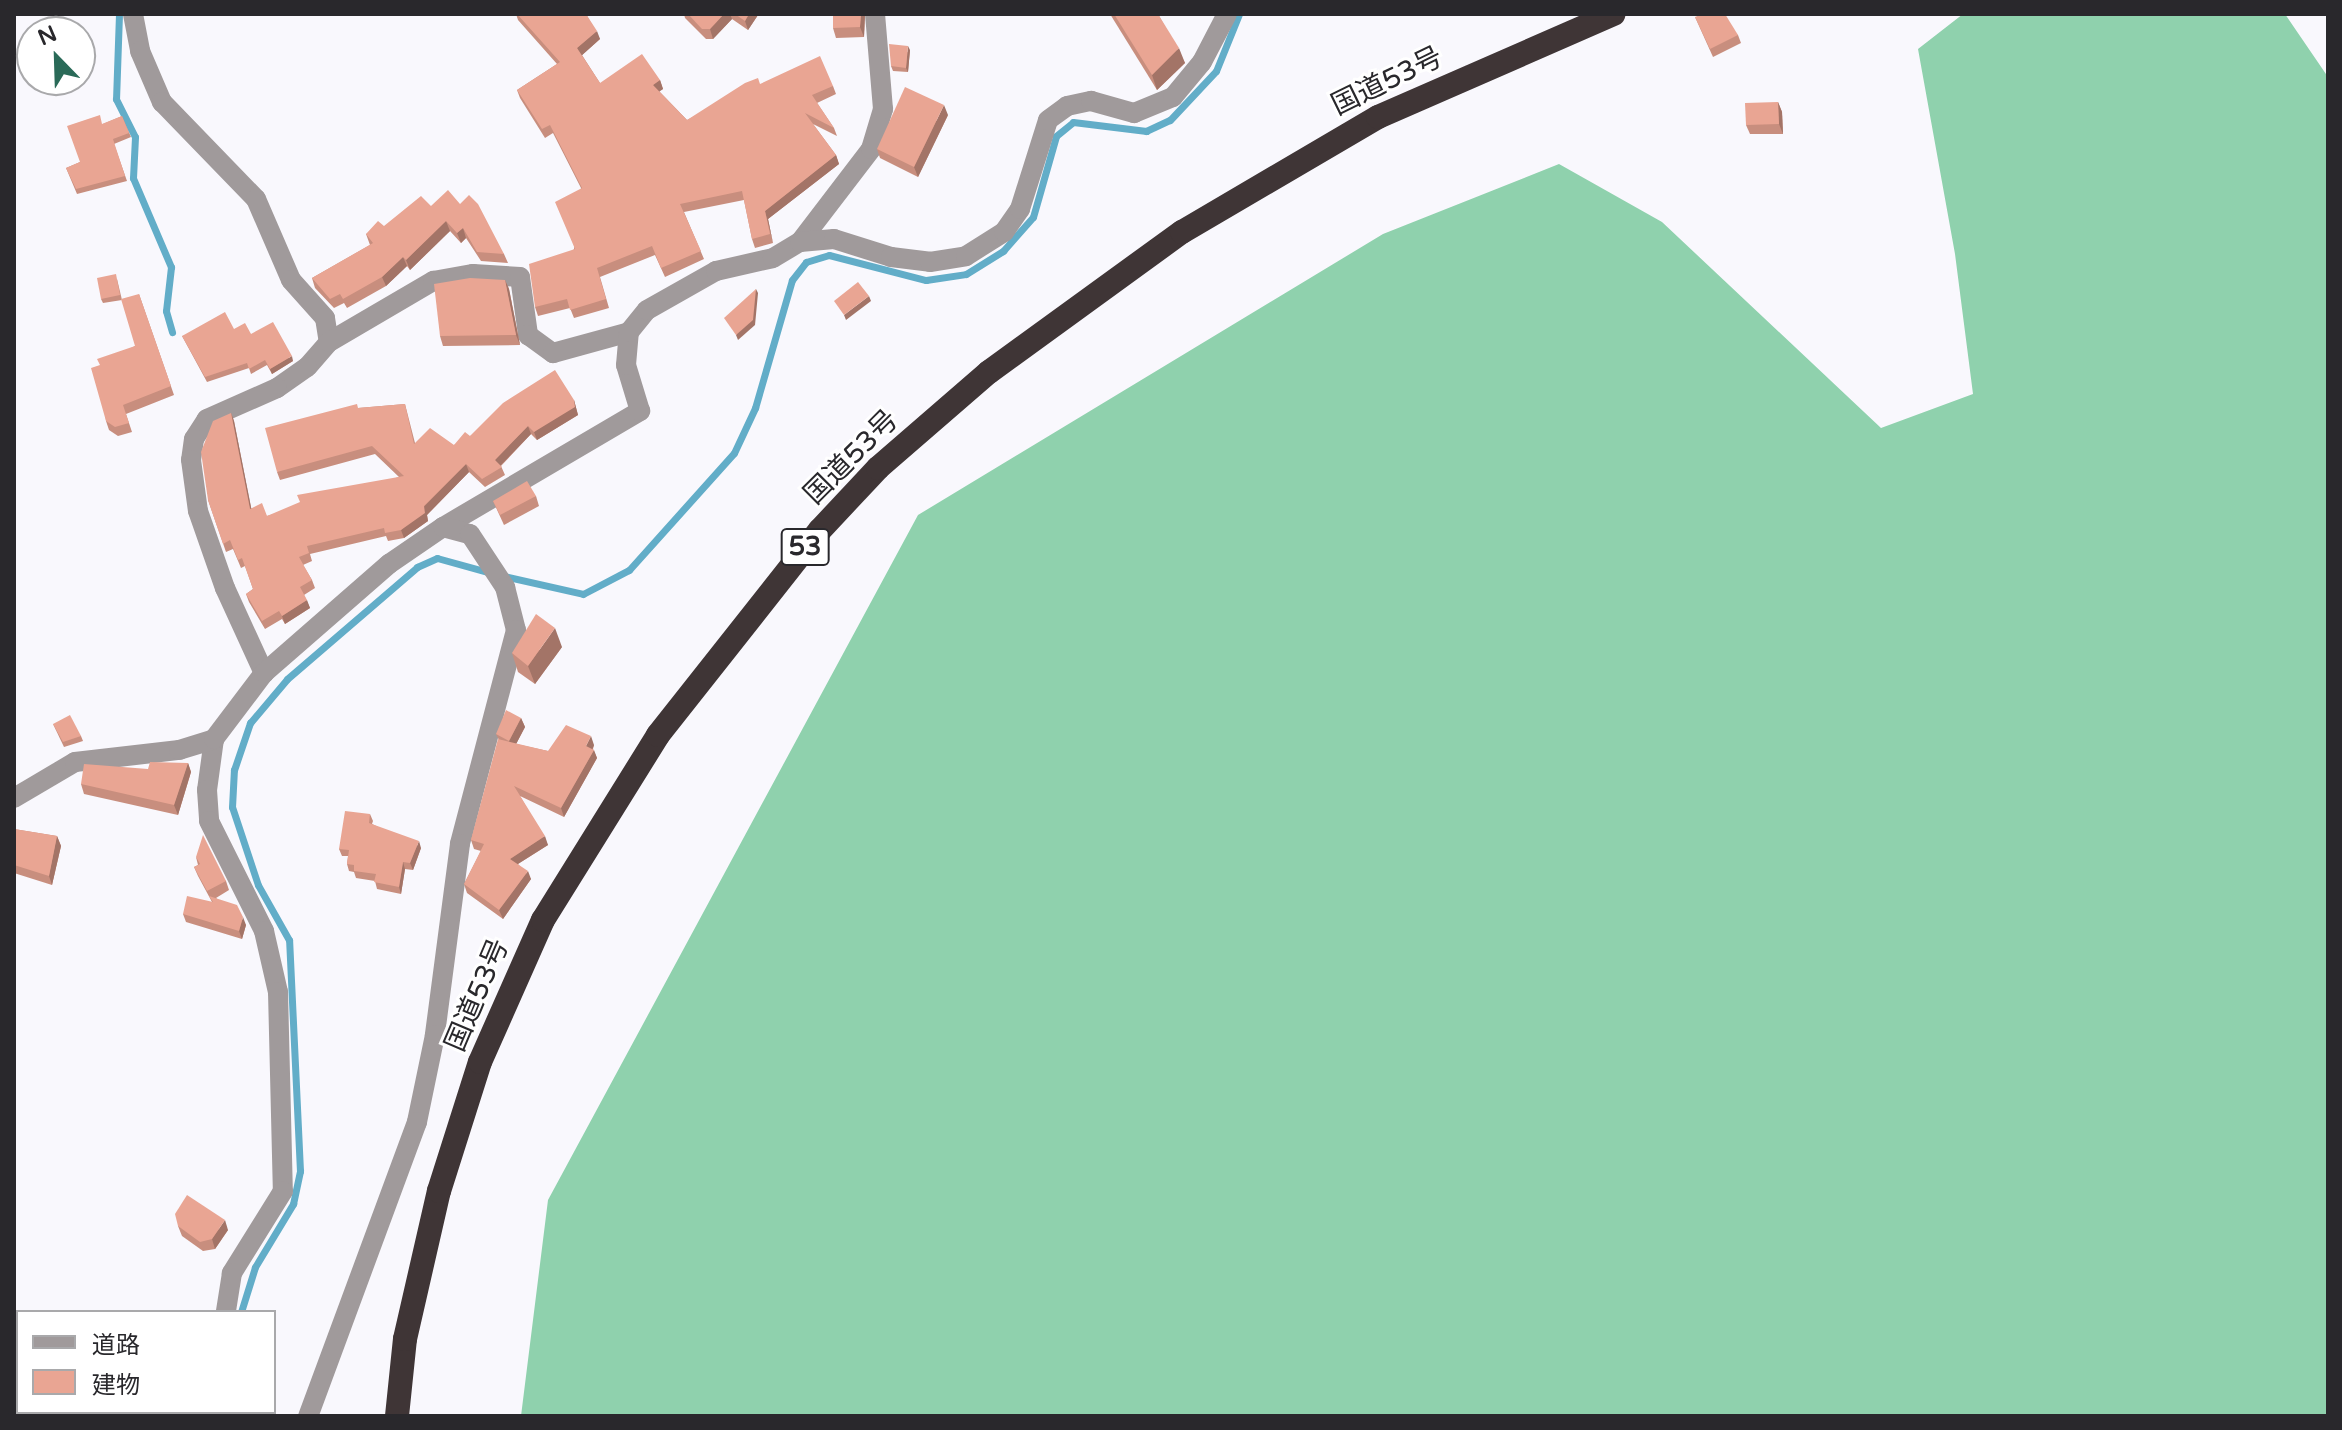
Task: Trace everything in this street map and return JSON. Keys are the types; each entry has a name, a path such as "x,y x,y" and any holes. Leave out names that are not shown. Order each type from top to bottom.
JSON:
{"highway":[{"name":"国道53号","path":"397,1416 405,1339 443,1177 480,1062 537,932 658,735 820,530 878,468 989,372 1182,232 1378,117 1609,15"}],"street":[{"path":"133,14 140,51 162,102 256,199 291,280 325,318 329,342"},
{"path":"226,1310 232,1273 283,1191 278,992 264,931 209,821 207,790 214,739 264,673 389,564 443,527 640,411 626,365 629,332 647,310 716,271 773,258 800,242 871,149 883,109 875,14"},
{"path":"800,242 834,239 891,257 930,262 966,256 1004,232 1020,209 1048,120 1067,106 1091,101 1134,113 1173,97 1202,62 1227,14"},
{"path":"264,673 225,588 198,511 194,439 207,419 277,388 307,367 329,342 433,281 473,274 520,277 528,335 553,353 601,335 629,332"},
{"path":"308,1416 417,1122 435,1035 460,844 516,630 505,587 470,534 443,527"},
{"path":"14,798 75,762 179,750 214,739"}],"green space":[{"path":"1963,14 2285,14 2328,77 2328,1416 521,1416 548,1200 918,515 1383,234 1559,164 1662,222 1881,428 1973,394 1955,254 1918,49"}],"building":[{"path":"517,14 586,14 597,31 577,48 600,83 642,54 660,80 653,85 687,120 745,83 758,78 760,84 820,56 833,86 812,95 834,128 805,113 836,155 765,211 770,234 752,239 742,191 680,204 701,251 661,268 652,246 597,268 606,299 570,310 567,299 535,307 529,264 575,249 555,202 582,188 550,125 542,129 517,90 560,62"},
{"path":"688,14 724,14 710,29 702,29"},
{"path":"735,14 749,14 745,21"},
{"path":"833,14 861,14 860,27 833,28"},
{"path":"1114,14 1158,14 1179,48 1152,75"},
{"path":"1725,14 1738,35 1710,49 1695,17"},
{"path":"889,44 908,46 906,68 891,66"},
{"path":"905,87 944,105 914,167 877,149"},
{"path":"1778,102 1779,124 1746,125 1745,103"},
{"path":"100,115 102,124 122,116 129,133 113,139 125,176 76,189 66,168 80,162 67,126"},
{"path":"448,190 460,204 469,195 478,204 504,254 477,252 463,228 457,233 446,221 406,260 403,257 382,277 343,299 340,294 330,299 312,278 373,243 366,234 378,221 384,226 421,196 431,206"},
{"path":"116,274 120,295 101,299 97,278"},
{"path":"470,278 505,280 516,335 440,336 434,284"},
{"path":"858,282 869,296 844,315 834,301"},
{"path":"756,289 753,320 736,335 724,318"},
{"path":"139,294 171,386 123,405 129,423 115,427 106,421 91,368 100,365 97,359 135,346 121,299"},
{"path":"225,312 234,329 245,323 251,334 273,322 292,356 270,369 265,360 249,369 247,363 205,377 182,336"},
{"path":"555,370 574,400 575,407 534,432 528,426 495,460 502,467 482,479 466,464 424,506 425,513 401,530 385,533 384,528 307,546 309,553 299,557 312,580 300,587 307,600 282,616 279,611 262,621 246,594 253,589 242,558 238,560 230,540 223,544 208,500 201,452 213,421 231,413 250,509 262,503 267,516 300,502 297,495 404,476 372,446 277,472 265,428 357,404 358,408 405,404 414,444 430,428 454,445 465,432 470,436 503,403"},
{"path":"527,481 536,496 500,515 493,501"},
{"path":"536,614 555,628 528,666 512,653"},
{"path":"506,710 521,718 509,741 496,734"},
{"path":"70,715 81,736 63,742 53,724"},
{"path":"566,725 591,736 586,746 594,750 561,808 514,786 545,836 510,859 528,871 499,910 464,884 484,844 471,840 498,739 548,751"},
{"path":"150,762 188,763 174,805 81,784 84,764 148,769"},
{"path":"345,811 370,814 369,823 419,841 410,863 403,862 399,887 374,882 376,874 354,871 354,865 347,864 349,850 339,849"},
{"path":"14,829 57,836 49,876 14,865"},
{"path":"203,835 226,881 207,891 194,867 200,864 196,857"},
{"path":"187,896 213,902 209,896 237,905 243,917 239,931 183,914"},
{"path":"187,1195 225,1220 212,1239 200,1242 178,1226 175,1214"}],"waterway":[{"path":"119,14 116,99 135,137 133,178 171,267 166,311 172,332"},
{"path":"504,576 583,594 629,570 734,453 755,408 792,280 806,262 829,255 926,280 966,274 1003,251 1033,217 1056,136 1073,122 1146,131 1170,120 1216,71 1239,14"},
{"path":"242,1310 255,1267 293,1204 300,1171 289,940 258,885 232,807 234,770 250,723 287,679 417,567 437,558 488,572"}]}
